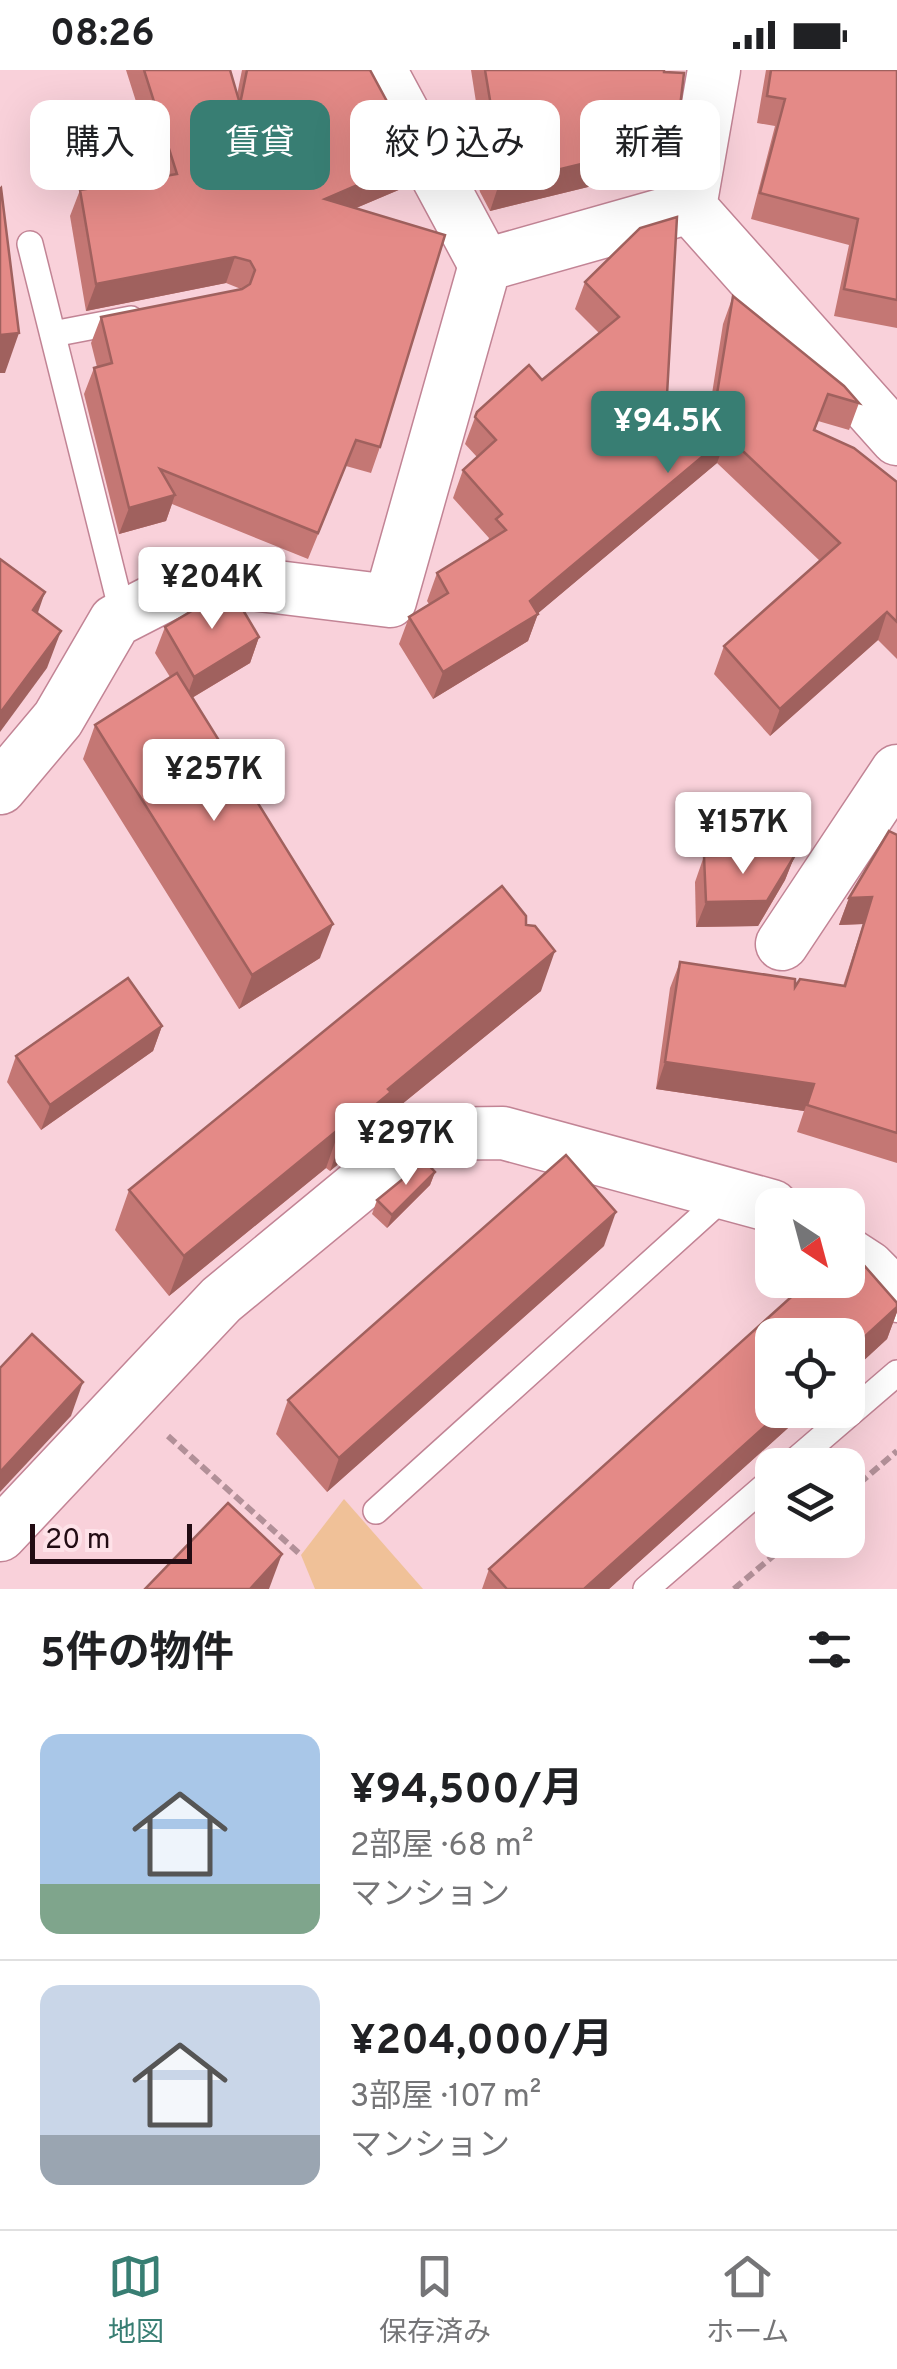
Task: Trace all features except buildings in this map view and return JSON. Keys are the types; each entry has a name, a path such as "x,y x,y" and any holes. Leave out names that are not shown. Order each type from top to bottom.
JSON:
{"street":[{"path":"0,788 58,720 114,620 185,585 244,583 390,601 485,265 380,70"},
{"path":"690,206 714,70"},
{"path":"485,265 690,206"},
{"path":"690,206 897,439"},
{"path":"782,944 890,799"},
{"path":"0,1535 221,1300 422,1134 503,1133 750,1200"},
{"path":"865,1266 897,1296"}],"lane":[{"path":"30,244 123,616"},
{"path":"53,334 150,314"},
{"path":"376,1512 750,1200"},
{"path":"810,1448 897,1373"},
{"path":"646,1589 755,1495"}],"path":[{"path":"127,1400 301,1554"},
{"path":"865,1479 897,1452"},
{"path":"734,1589 771,1558"}],"shaded area":[{"path":"344,1499 423,1589 315,1589 301,1555"}]}
